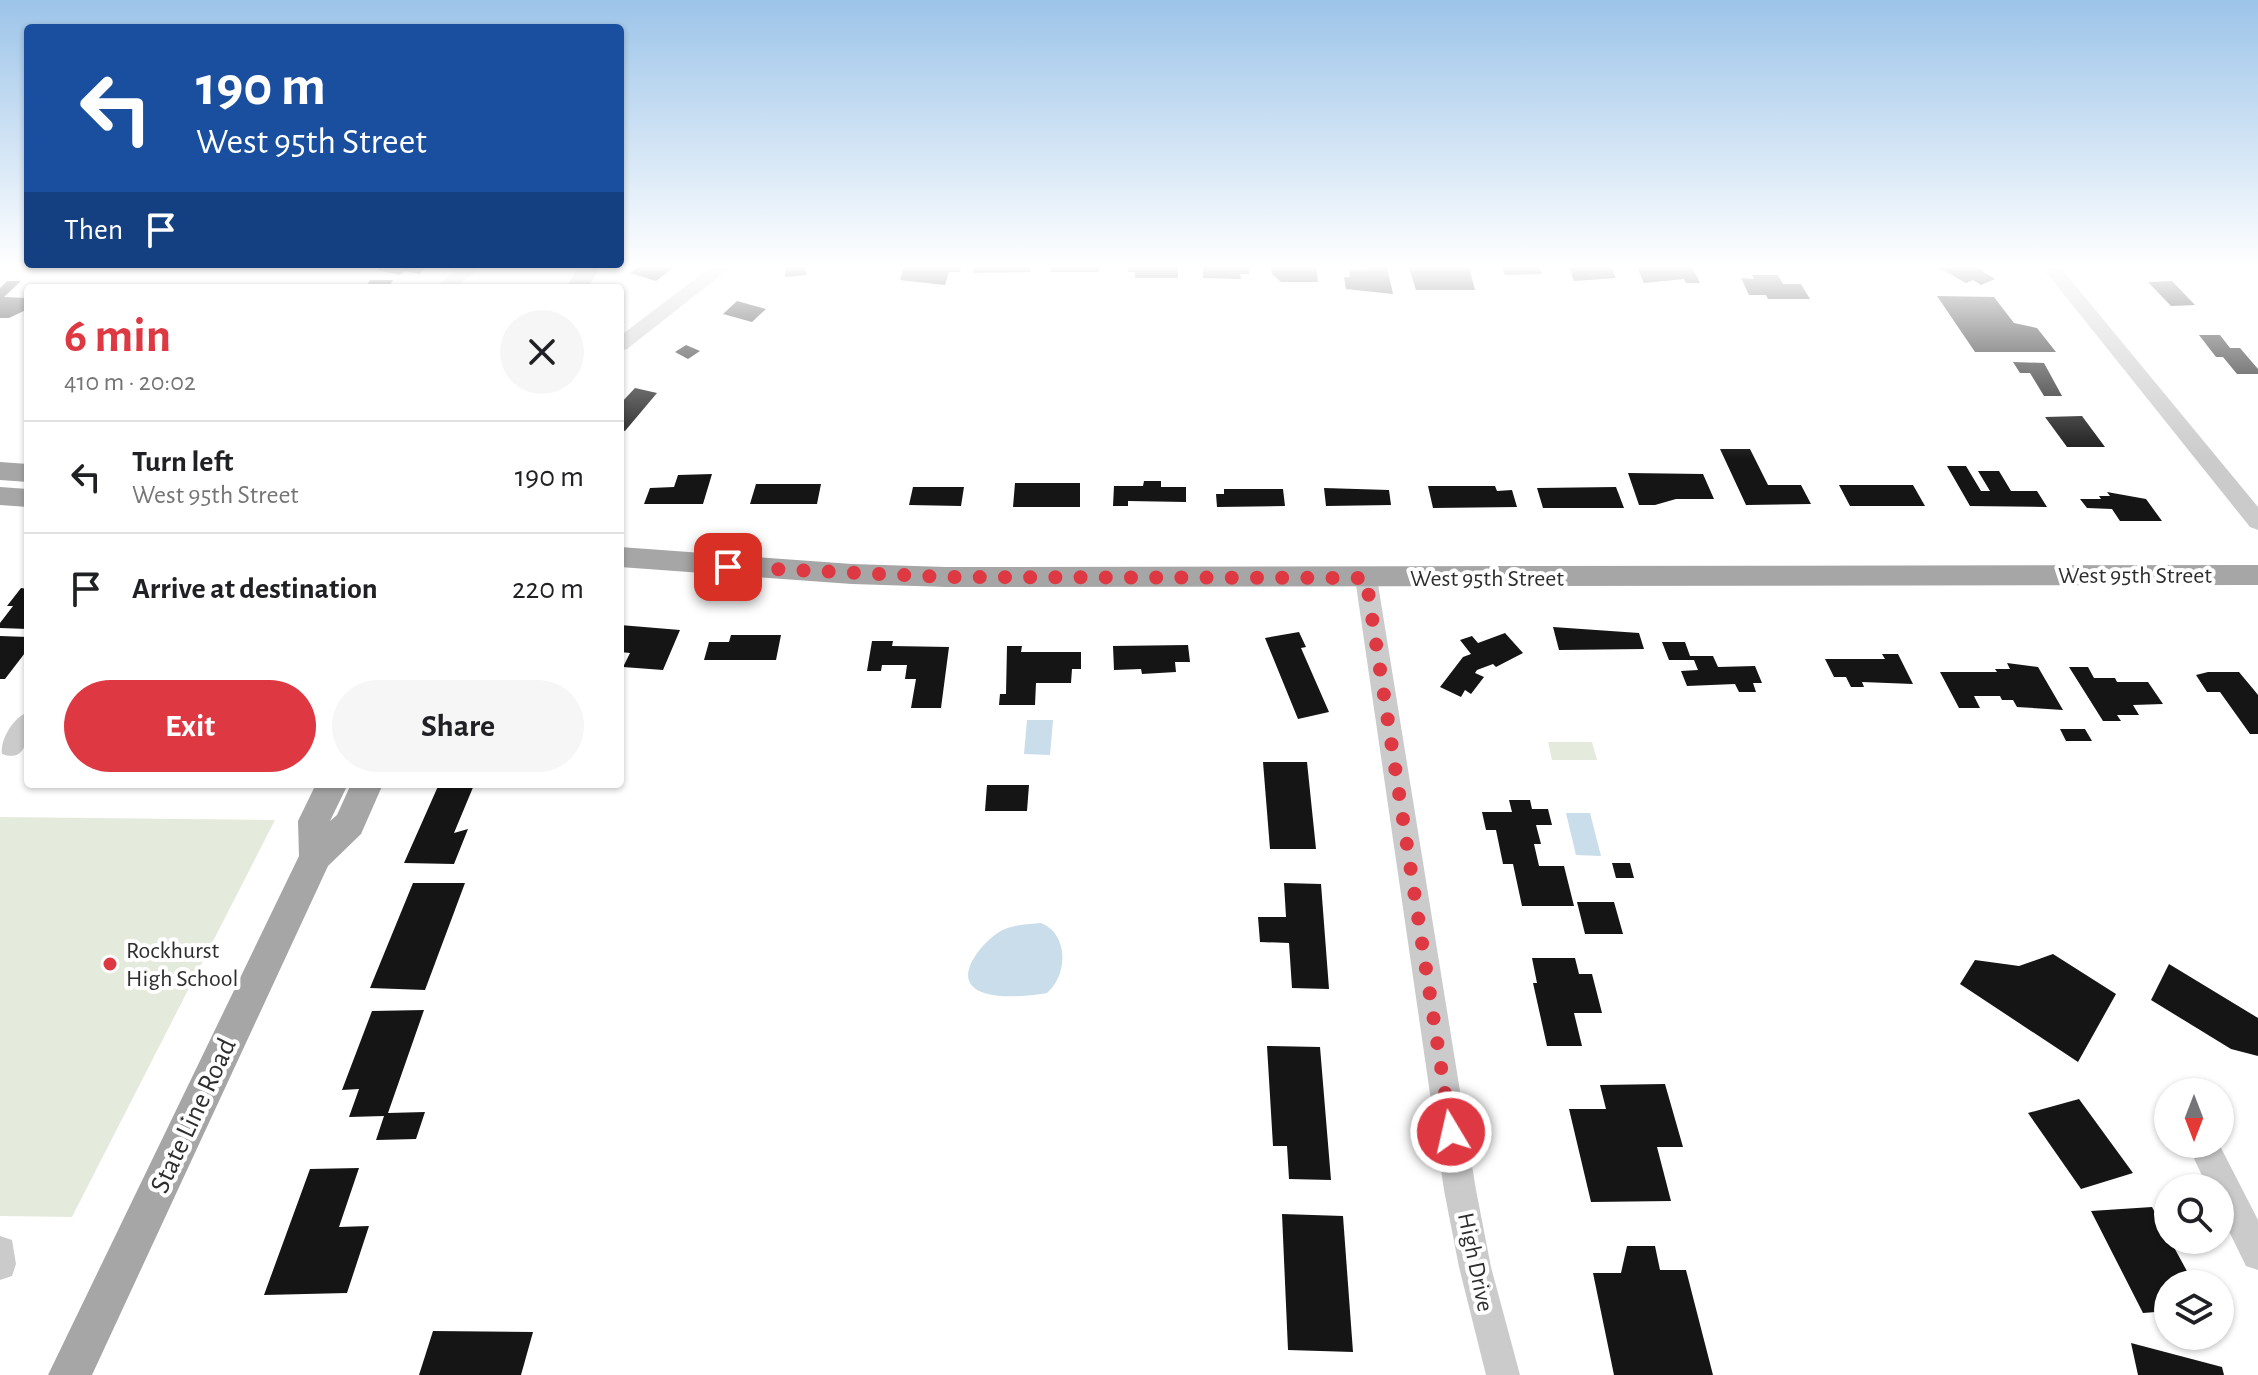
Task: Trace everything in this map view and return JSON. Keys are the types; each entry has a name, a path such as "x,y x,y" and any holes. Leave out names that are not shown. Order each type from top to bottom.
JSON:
{"main road":[{"path":"0,471 24,473"},
{"path":"0,496 24,498"},
{"name":"West 95th Street","path":"624,557 852,574 1366,578 2258,575"},
{"name":"State Line Road","path":"316,856 314,821 330,788"},
{"name":"State Line Road","path":"70,1375 316,856 349,824 365,788"}],"street":[{"path":"2103,331 2258,522"},
{"name":"High Drive","path":"1366,578 1460,1190 1475,1267 1503,1375"},
{"path":"11,747 24,728"},
{"path":"2209,1158 2258,1254"},
{"path":"0,1252 0,1264"}],"shaded area":[{"path":"1548,742 1592,742 1597,760 1552,760"},
{"name":"Rockhurst High School","path":"0,817 275,820 72,1217 0,1216"}],"water":[{"path":"1027,720 1053,720 1050,755 1024,754"},
{"path":"1566,813 1590,813 1601,856 1576,855"},
{"path":"1041,923 1057,936 1062,955 1059,976 1047,993 995,995 984,993 970,983 968,977 972,962 994,936 1008,928"}],"building":[{"path":"1961,331 2040,331 2056,352 1975,352"},
{"path":"2199,335 2220,335 2230,348 2240,348 2258,369 2258,374 2237,374 2223,357 2216,357"},
{"path":"686,345 700,351 688,359 675,352"},
{"path":"2013,362 2044,363 2062,396 2044,396 2030,373 2020,373"},
{"path":"635,388 657,393 625,431 624,400"},
{"path":"2082,416 2105,447 2067,447 2045,417"},
{"path":"1720,449 1750,449 1768,485 1801,485 1811,504 1746,505"},
{"path":"1947,466 1966,466 1981,491 1990,491 1978,471 1999,471 2011,491 2037,491 2047,507 1970,506"},
{"path":"1628,473 1703,474 1714,499 1676,499 1655,505 1639,505"},
{"path":"712,474 703,504 644,504 650,488 674,487 678,475"},
{"path":"1144,481 1161,481 1161,487 1186,487 1186,502 1128,501 1128,506 1113,506 1114,486 1143,486"},
{"path":"1015,483 1080,483 1080,507 1013,507"},
{"path":"756,484 821,484 817,504 750,504"},
{"path":"1839,485 1913,485 1925,506 1850,506"},
{"path":"1428,486 1495,486 1497,491 1512,490 1517,507 1433,508"},
{"path":"913,487 964,487 961,506 909,505"},
{"path":"1616,487 1624,508 1543,508 1537,488"},
{"path":"1324,488 1389,490 1391,505 1326,506"},
{"path":"1224,489 1283,489 1285,506 1217,507 1216,494 1224,494"},
{"path":"2107,492 2146,499 2162,521 2120,521 2112,509 2087,508 2080,499 2101,499 2099,496 2110,496"},
{"path":"21,588 24,588 24,629 0,628 0,623 13,606 7,606"},
{"path":"624,625 680,630 663,670 624,667 630,653 624,652"},
{"path":"1553,627 1639,633 1644,649 1559,650"},
{"path":"1299,632 1306,647 1301,648 1329,712 1298,719 1265,638"},
{"path":"1505,633 1523,653 1496,667 1493,664 1477,670 1475,673 1484,677 1471,694 1465,690 1461,697 1440,687 1463,657 1471,654 1460,640 1472,636 1478,643"},
{"path":"731,635 781,635 776,660 704,660 709,642 729,642"},
{"path":"0,636 24,637 24,654 5,679 0,679"},
{"path":"872,641 893,641 892,646 949,647 941,708 911,708 916,679 905,679 907,665 882,665 881,671 867,671"},
{"path":"1662,642 1685,642 1690,656 1713,656 1718,667 1755,666 1762,683 1753,683 1756,692 1739,692 1735,684 1687,686 1681,671 1698,670 1694,660 1669,660"},
{"path":"1188,645 1190,662 1175,662 1176,672 1142,674 1141,669 1114,670 1113,646"},
{"path":"1007,646 1022,646 1021,652 1081,652 1081,669 1072,669 1071,683 1036,683 1035,705 999,705 1000,694 1006,694"},
{"path":"1882,654 1898,654 1913,684 1862,682 1864,687 1851,687 1846,677 1834,677 1825,659 1885,659"},
{"path":"2007,663 2038,667 2063,710 2017,707 2013,700 2002,700 2000,696 1974,696 1980,708 1959,708 1940,672 1997,672 1995,669 2010,669"},
{"path":"2069,667 2088,667 2094,678 2148,682 2163,704 2133,705 2139,715 2117,715 2121,721 2103,721"},
{"path":"2239,672 2254,690 2258,695 2258,734 2250,734 2220,692 2207,692 2196,675"},
{"path":"2060,729 2085,729 2092,741 2066,741"},
{"path":"1263,762 1307,762 1316,849 1270,849"},
{"path":"987,785 1029,785 1027,811 985,811"},
{"path":"437,788 473,788 454,833 468,829 454,864 404,863"},
{"path":"1509,800 1530,800 1532,809 1548,809 1552,825 1536,825 1541,844 1534,844 1539,866 1564,866 1574,906 1522,906 1513,864 1503,864 1496,830 1486,830 1482,812 1512,812"},
{"path":"1612,863 1630,863 1634,878 1616,878"},
{"path":"413,883 465,883 425,990 370,988"},
{"path":"1284,883 1321,884 1329,989 1292,988 1289,943 1260,942 1258,917 1286,917"},
{"path":"1577,902 1614,902 1623,934 1585,934"},
{"path":"2053,954 2116,994 2078,1062 1960,984 1975,960 2019,966"},
{"path":"1532,958 1575,958 1579,974 1592,974 1602,1013 1574,1013 1582,1046 1547,1046 1533,983 1537,983"},
{"path":"2169,964 2258,1018 2258,1056 2231,1049 2151,1000"},
{"path":"424,1010 388,1113 425,1112 416,1139 376,1140 384,1116 349,1117 359,1089 342,1090 372,1011"},
{"path":"1267,1046 1320,1047 1331,1180 1289,1179 1287,1146 1273,1146"},
{"path":"1665,1084 1683,1147 1657,1147 1671,1201 1591,1202 1569,1109 1606,1109 1600,1085"},
{"path":"2079,1099 2133,1173 2081,1189 2028,1113"},
{"path":"359,1168 339,1227 369,1226 347,1293 264,1295 310,1169"},
{"path":"2152,1207 2154,1254 2178,1254 2186,1270 2154,1270 2154,1312 2143,1313 2091,1211"},
{"path":"1282,1214 1343,1216 1353,1352 1288,1350"},
{"path":"1627,1246 1655,1246 1660,1270 1686,1270 1713,1375 1614,1375 1593,1273 1621,1273"},
{"path":"433,1331 533,1332 521,1375 419,1375"},
{"path":"2131,1343 2222,1367 2224,1375 2138,1375"}],"place":[{"name":"Rockhurst High School","path":"110,964"}],"route":[{"path":"728,567 946,577 1366,578 1451,1132"}]}
